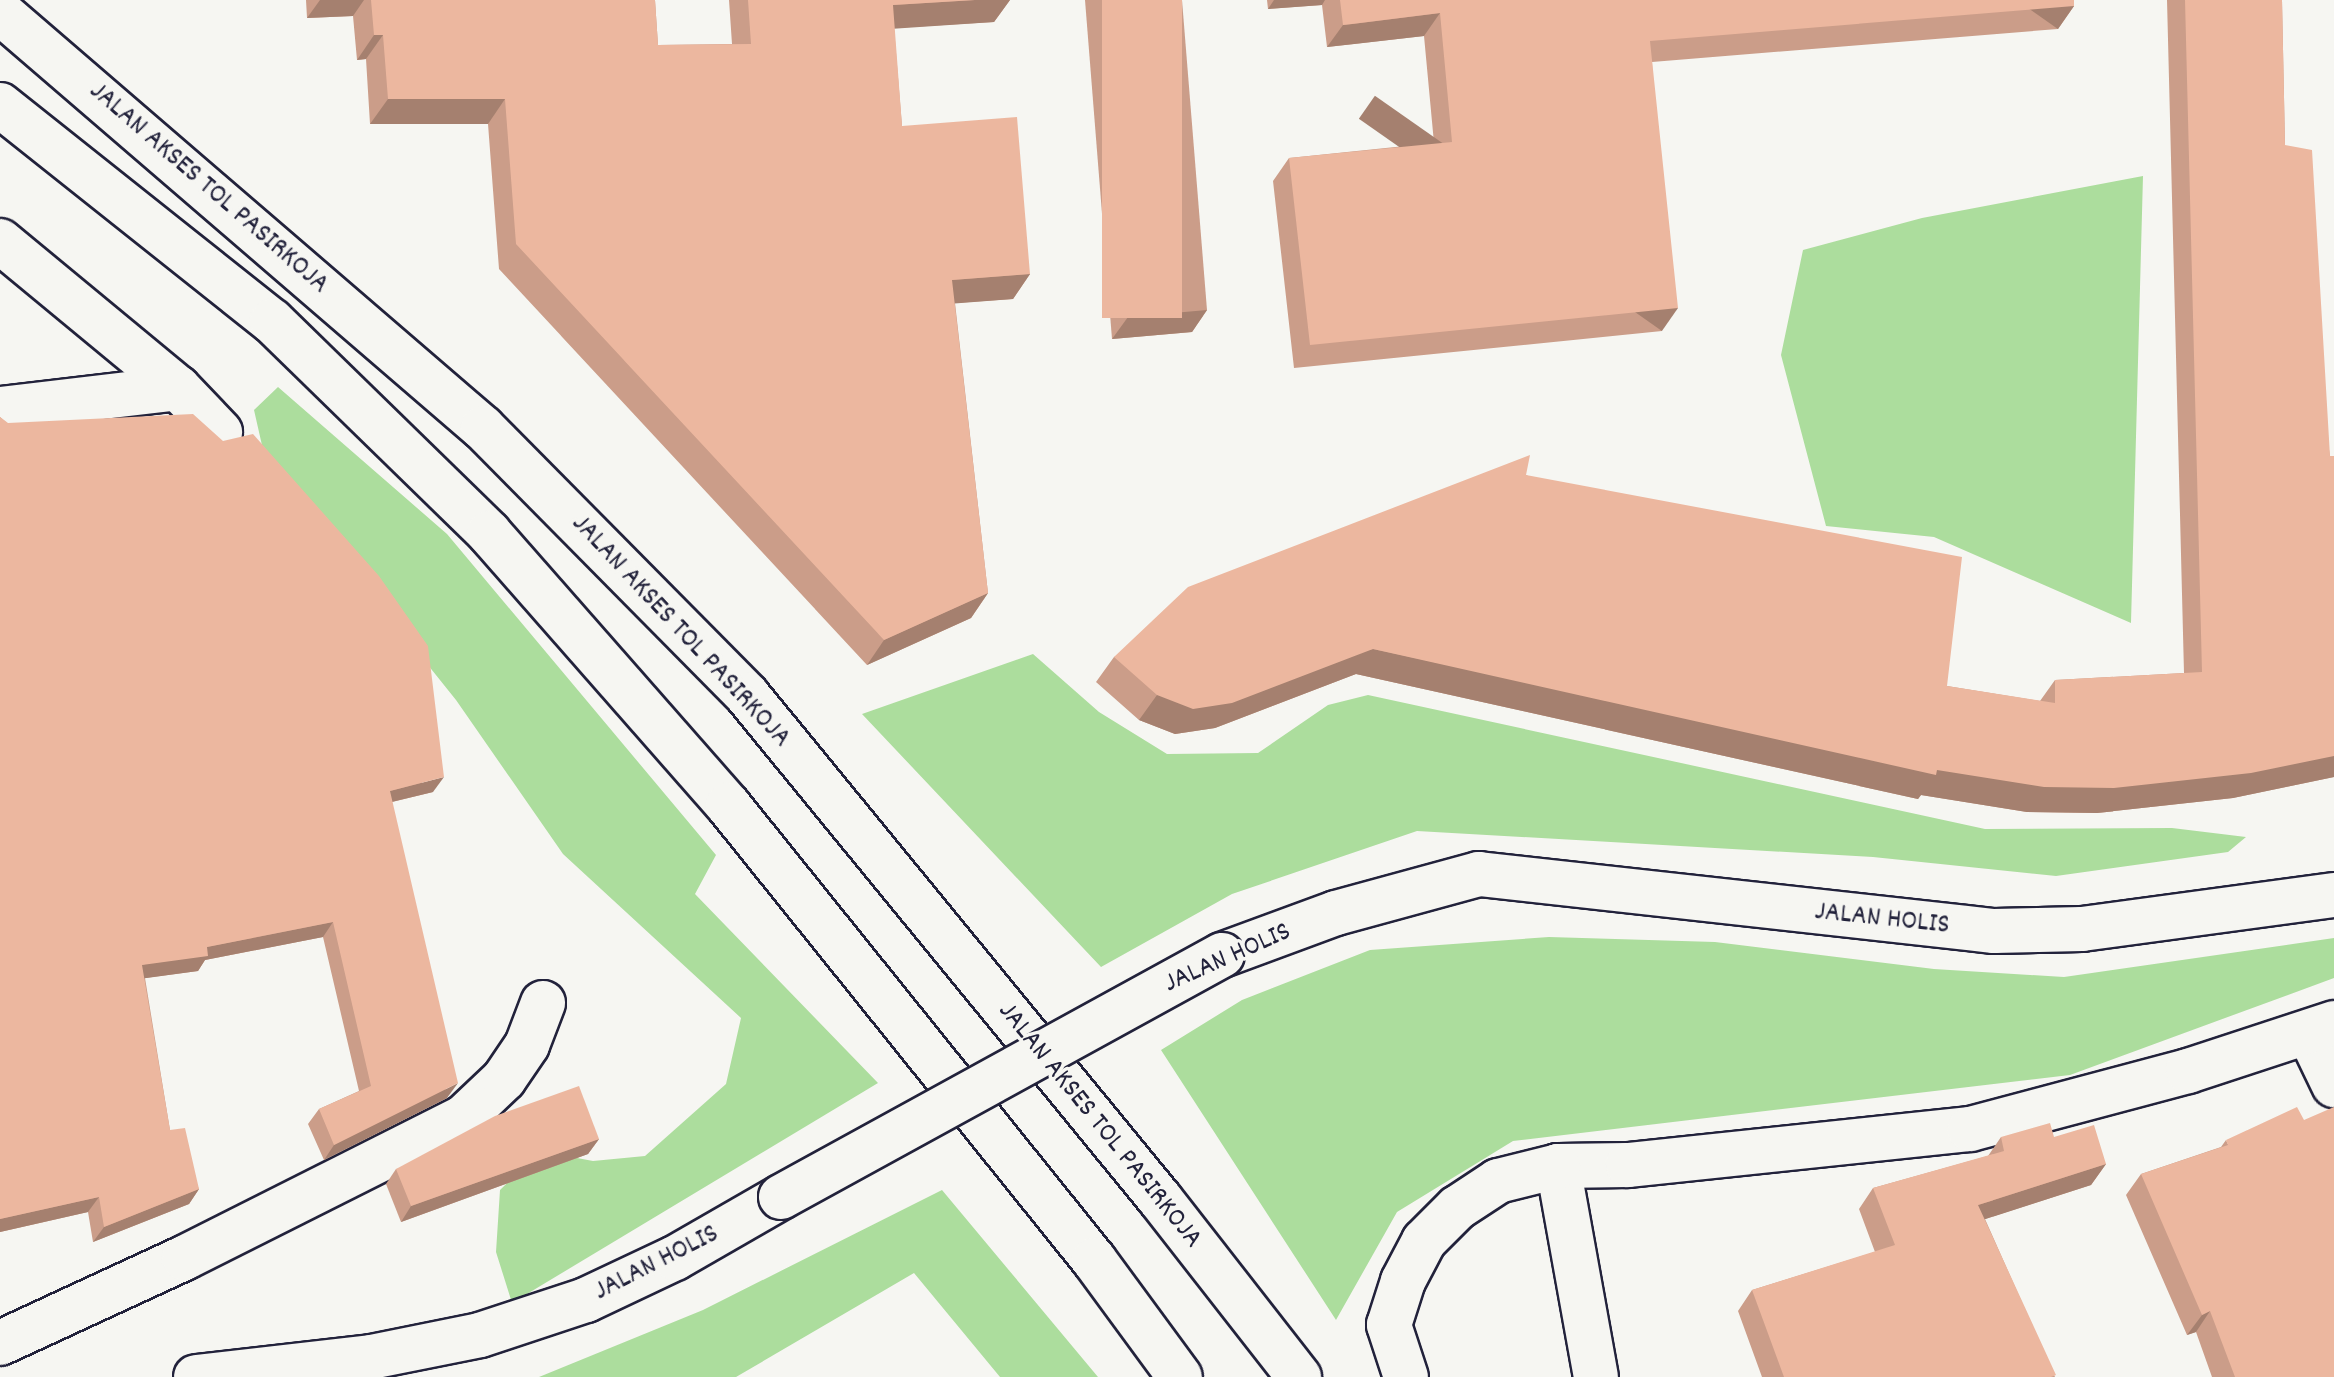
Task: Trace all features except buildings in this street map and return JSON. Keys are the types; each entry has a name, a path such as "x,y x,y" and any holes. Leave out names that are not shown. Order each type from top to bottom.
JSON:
{"main road":[{"name":"JALAN AKSES TOL PASIRKOJA","path":"0,12 483,428 747,695 1160,1199 1299,1377"},
{"name":"JALAN AKSES TOL PASIRKOJA","path":"0,105 272,321 489,533 738,817 1094,1260 1180,1377"},
{"path":"0,241 178,388 220,432"},
{"path":"0,409 178,388"},
{"name":"JALAN HOLIS","path":"196,1377 371,1357 480,1335 586,1300 675,1258 1222,955 1352,908 1479,874 1994,931 2082,929 2334,895"},
{"path":"0,1343 184,1258 464,1117 504,1079 527,1045 543,1003"},
{"path":"1406,1377 1389,1325 1403,1281 1424,1241 1457,1208 1498,1181 1558,1166 1628,1165 1970,1129 2321,1028 2334,1085"},
{"path":"1558,1166 1596,1377"}],"green space":[{"path":"2143,176 2131,623 1934,537 1826,526 1781,355 1803,250 1922,218"},
{"path":"278,387 447,534 716,855 695,894 878,1083 512,1303 496,1252 500,1190 540,1151 593,1161 645,1156 726,1084 741,1018 563,854 456,700 266,463 254,410"},
{"path":"1033,654 1099,712 1167,754 1258,753 1328,705 1368,695 1985,829 2172,828 2246,837 2228,852 2056,876 1873,857 1417,831 1232,894 1101,967 862,714"},
{"path":"1549,937 1715,942 1934,969 2064,977 2334,938 2334,978 2070,1075 1513,1141 1397,1212 1336,1320 1161,1050 1242,1000 1370,950"},
{"path":"942,1190 1098,1377 1000,1377 914,1273 736,1377 539,1377 703,1310"}]}
